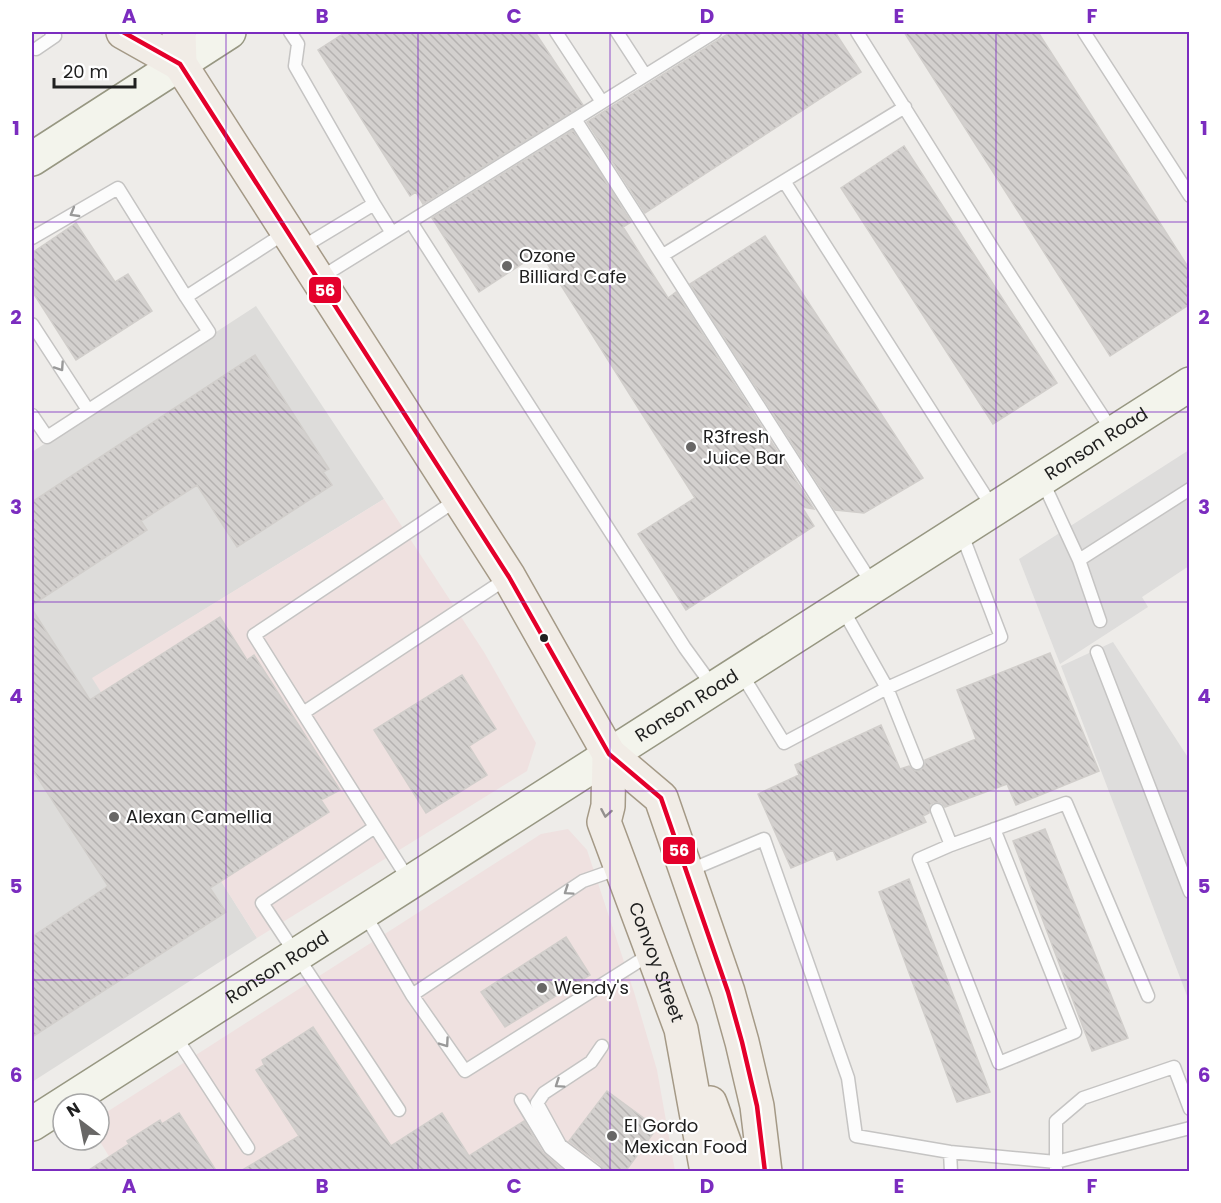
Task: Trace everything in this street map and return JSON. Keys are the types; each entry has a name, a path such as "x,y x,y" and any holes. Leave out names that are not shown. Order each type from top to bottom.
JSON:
{"main road":[{"path":"123,32 180,64 509,577 609,754 662,798 742,1042 757,1107 765,1172"},
{"path":"179,32 180,64"},
{"name":"Convoy Street","path":"609,754 608,806 604,822 681,1029 707,1172"},
{"path":"681,1029 735,1172"}],"street":[{"path":"32,159 229,32"},
{"name":"Ronson Road","path":"32,1124 1190,384"}],"lane":[{"path":"36,49 55,36 51,32"},
{"path":"290,32 298,44 295,66 392,233"},
{"path":"556,32 602,102"},
{"path":"617,32 645,75"},
{"path":"319,279 715,32"},
{"path":"857,32 1113,433"},
{"path":"1084,32 1190,196"},
{"path":"663,255 905,107"},
{"path":"575,119 874,586"},
{"path":"784,181 994,509"},
{"path":"32,238 118,188 209,332 46,437 32,415"},
{"path":"186,297 294,239 374,204"},
{"path":"411,222 685,648 727,680 784,743 887,688 1001,637 960,531"},
{"path":"32,324 88,410"},
{"path":"1042,479 1079,560 1100,621"},
{"path":"1079,560 1190,489"},
{"path":"410,882 254,635 459,498"},
{"path":"303,714 509,577"},
{"path":"841,607 887,688 917,763"},
{"path":"1097,652 1190,892"},
{"path":"994,829 1075,1032 999,1063 919,859 951,845 994,829 1066,803 1148,996"},
{"path":"937,810 951,845"},
{"path":"375,827 262,903 399,1110"},
{"path":"687,871 764,839 848,1078 856,1136 1056,1167 1190,1128"},
{"path":"412,995 583,881 621,868"},
{"path":"363,912 412,995 465,1071 652,952"},
{"path":"173,1034 248,1148"},
{"path":"596,1172 560,1145 537,1103 544,1093 591,1062 602,1046"},
{"path":"1056,1167 1056,1121 1083,1098 1174,1067 1190,1109"},
{"path":"521,1100 550,1148 578,1172"},
{"path":"950,1152 951,1172"}],"shaded area":[{"name":"Alexan Camellia","path":"256,306 384,499 93,678 257,938 32,1082 32,452"},
{"path":"1189,450 1189,566 1142,597 1148,607 1060,664 1019,559"},
{"path":"384,499 484,652 536,743 527,771 257,938 92,678"},
{"path":"1113,642 1189,759 1189,1001 1061,666"},
{"path":"568,829 587,850 657,1070 675,1171 118,1171 106,1152 111,1152 111,1109 541,834"}],"building":[{"path":"346,32 535,32 583,105 423,204 416,192 410,196 318,50"},
{"path":"731,32 835,32 861,72 645,213 587,122"},
{"path":"904,32 1038,32 1190,270 1190,304 1110,356"},
{"path":"573,130 631,222 623,227 668,298 676,292 814,509 802,507 814,526 686,610 638,534 695,498 540,252 479,292 432,218"},
{"path":"904,146 1057,383 993,424 841,188"},
{"path":"76,223 115,282 128,274 152,311 76,360 32,291 32,253"},
{"path":"765,236 923,478 864,513 835,510 690,284"},
{"path":"255,355 329,469 323,472 332,485 237,547 197,485 141,521 147,530 32,605 32,502"},
{"path":"32,609 90,700 220,617 247,660 254,655 340,790 321,800 329,812 210,888 226,912 32,1037 32,937 108,886 32,769"},
{"path":"1050,653 1099,771 1016,805 1007,784 945,807 942,803 934,802 930,805 929,813 923,816 926,822 837,860 833,850 791,868 758,794 799,775 795,765 881,725 900,769 909,766 915,771 921,770 925,765 925,760 976,739 957,690"},
{"path":"462,675 496,729 469,746 487,775 426,813 374,730"},
{"path":"1045,829 1128,1038 1092,1051 1013,841"},
{"path":"909,879 990,1092 957,1102 879,892"},
{"path":"566,937 590,975 505,1027 481,992"},
{"path":"313,1027 391,1146 442,1113 469,1156 524,1121 543,1153 565,1172 239,1172 299,1136 256,1070 264,1065 262,1060"},
{"name":"El Gordo Mexican Food","path":"607,1091 657,1128 625,1172 604,1172 601,1165 569,1141"},
{"path":"179,1113 217,1172 86,1172 129,1144 127,1141 160,1120 162,1124"}],"transit line":[{"name":"56","path":"123,32 180,64 509,577 609,754 661,798 728,992 742,1042 757,1106 765,1172"}],"place":[{"name":"Ozone Billiard Cafe","path":"507,266"},
{"name":"R3fresh Juice Bar","path":"691,447"},
{"name":"Alexan Camellia","path":"114,817"},
{"name":"Wendy's","path":"542,988"},
{"name":"El Gordo Mexican Food","path":"612,1136"}]}
